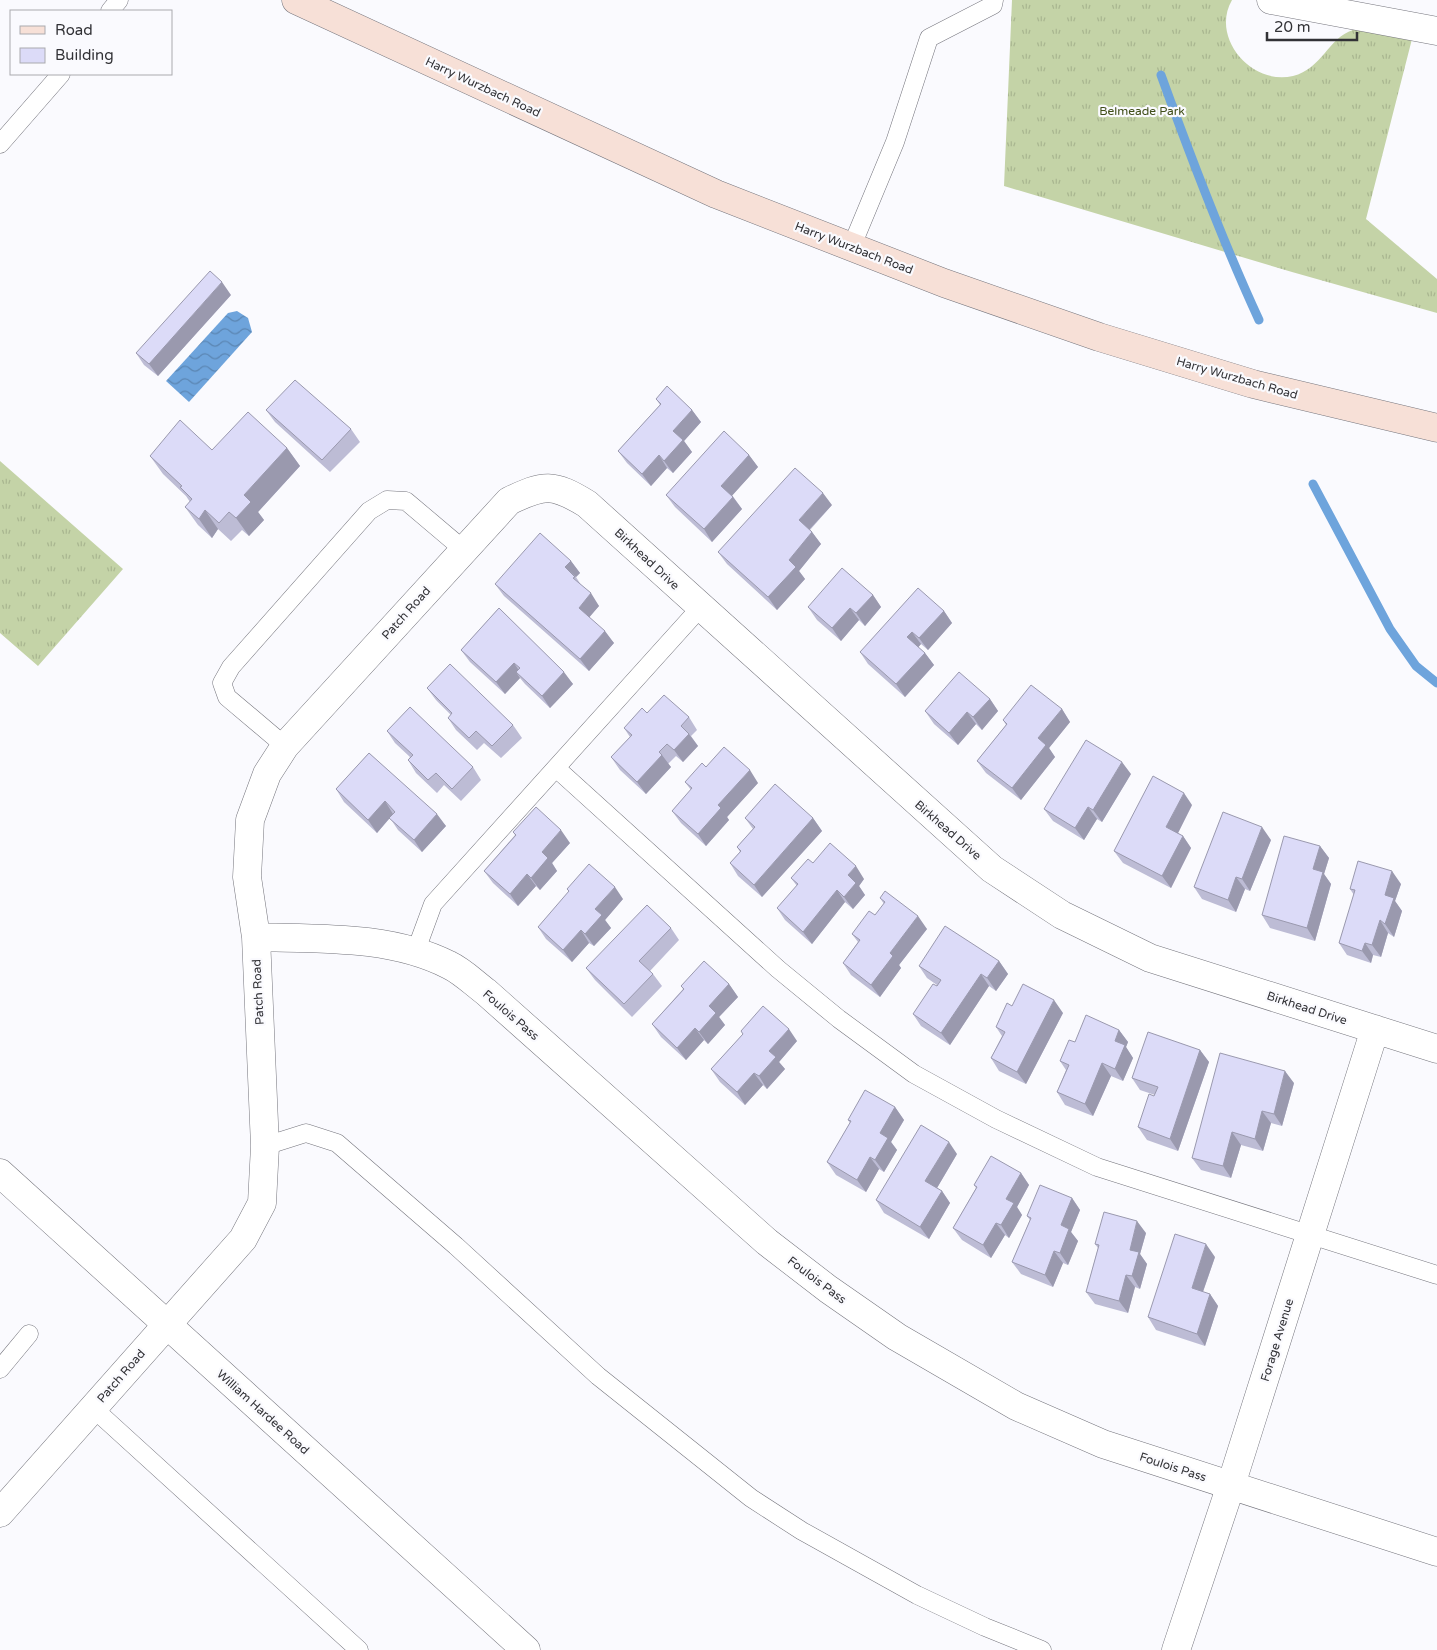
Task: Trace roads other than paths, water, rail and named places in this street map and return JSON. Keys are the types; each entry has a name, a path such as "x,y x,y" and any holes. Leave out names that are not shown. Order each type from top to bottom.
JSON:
{"main road":[{"name":"Harry Wurzbach Road","path":"296,0 334,8 716,194 944,284 1117,342 1253,384 1437,428"}],"street":[{"path":"1271,0 1437,31"},
{"name":"Patch Road","path":"0,1513 243,1239 262,1203 265,1146 256,937 247,877 250,820 267,774 284,746 508,501 536,488"},
{"name":"Birkhead Drive","path":"536,488 564,490 587,504 992,870 1062,915 1150,958 1437,1049"},
{"name":"Foulois Pass","path":"256,937 362,939 415,953 449,965 486,992 767,1242 828,1289 897,1337 1016,1406 1103,1444 1437,1552"},
{"name":"Forage Avenue","path":"1176,1650 1231,1486 1375,1029"},
{"name":"William Hardee Road","path":"0,1173 526,1650"}],"lane":[{"path":"111,10 119,0"},
{"path":"851,248 895,142 929,38 993,5 994,0"},
{"path":"0,144 60,75"},
{"path":"284,746 227,697 222,682 231,667 369,511 387,500 406,500 464,550"},
{"path":"415,953 433,904 700,608"},
{"path":"556,768 778,969 839,1019 914,1074 996,1119 1097,1167 1437,1275"},
{"path":"265,1146 306,1133 337,1143 456,1246 598,1376 751,1498 802,1531 917,1595 986,1627 1042,1650"},
{"path":"0,1369 29,1334"},
{"path":"93,1408 359,1650"}],"water":[{"path":"237,311 248,318 252,332 189,402 166,381 228,313"}],"waterway":[{"path":"1161,75 1207,199 1259,320"},
{"path":"1313,484 1390,629 1416,666 1437,683"}],"park label":[{"name":"Belmeade Park","path":"1142,111"}]}
